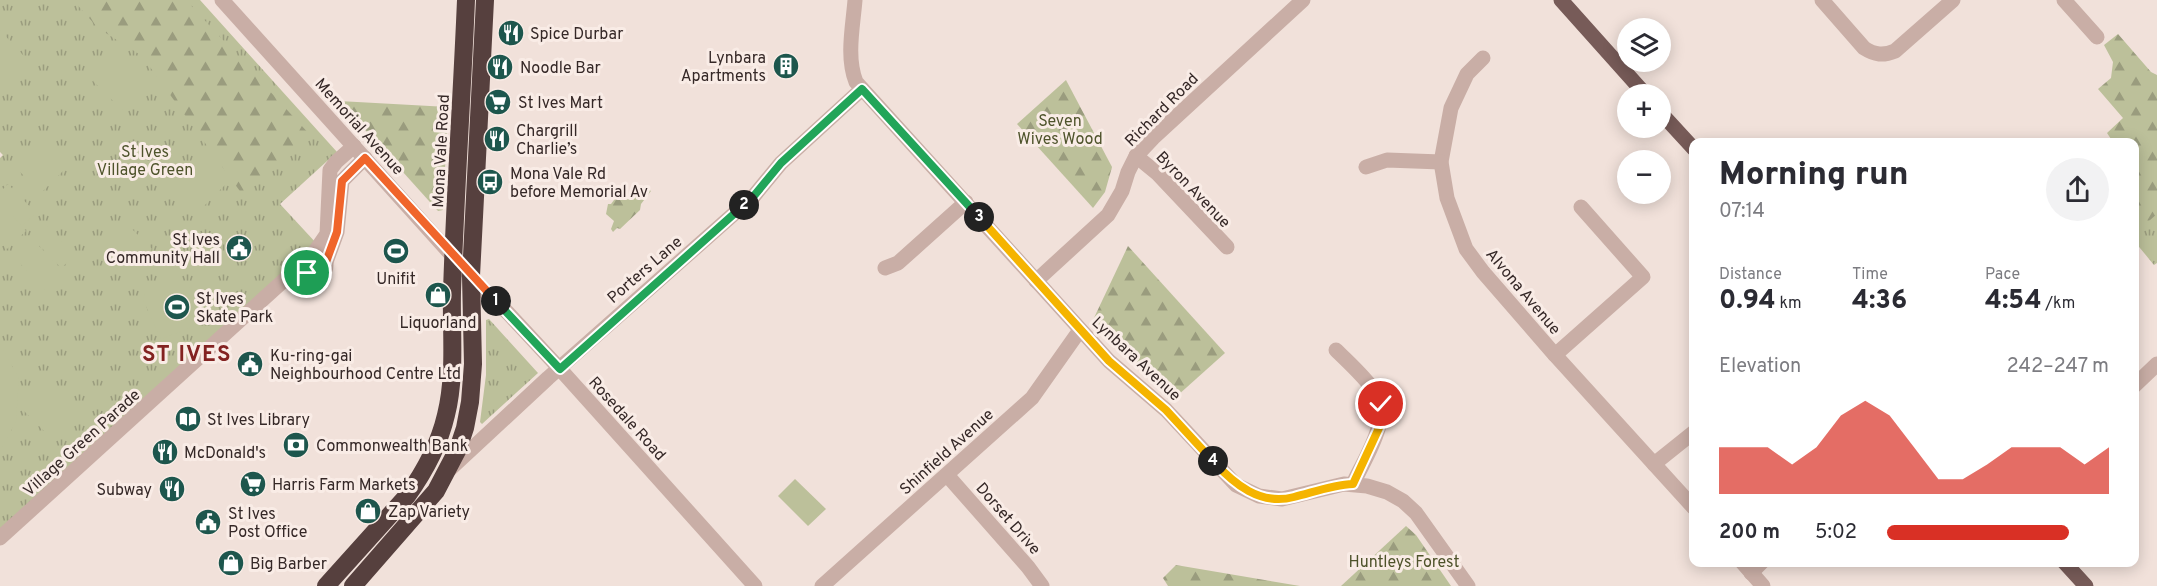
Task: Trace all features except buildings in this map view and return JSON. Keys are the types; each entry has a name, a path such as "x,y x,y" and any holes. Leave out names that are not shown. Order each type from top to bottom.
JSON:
{"highway":[{"name":"Mona Vale Road","path":"326,586 407,496 434,452 441,434 449,398 466,0"},
{"path":"353,586 424,507 446,473 465,428 470,402 473,354 471,276 486,0"}],"main road":[{"path":"1561,0 1636,84"},
{"path":"1671,124 1689,144"},
{"path":"2069,567 2086,586"}],"street":[{"name":"Memorial Avenue","path":"222,0 471,276"},
{"name":"Lynbara Avenue","path":"855,0 852,63 855,79 862,89 1109,361 1166,410 1227,476 1242,489 1259,496 1282,499 1335,485 1353,484 1387,492 1411,506 1468,586"},
{"name":"Richard Road","path":"1036,281 1108,214 1122,191 1136,156 1153,138 1303,0"},
{"path":"1822,0 1864,48 1871,53 1887,55 1895,51 1953,0"},
{"path":"2064,0 2097,38"},
{"name":"Alvona Avenue","path":"1483,58 1467,74 1452,108 1441,162 1447,198 1466,249 1555,355 1689,502"},
{"name":"Porters Lane","path":"446,473 753,197 781,163 862,89"},
{"name":"Village Green Parade","path":"308,265 327,234 330,170 354,146"},
{"name":"Byron Avenue","path":"1136,156 1158,174 1227,247"},
{"name":"Village Green Parade","path":"0,538 308,265 337,232 342,181 365,158"},
{"path":"1366,167 1387,160 1441,162"},
{"path":"885,268 898,262 966,202"},
{"path":"1555,355 1643,277 1581,207"},
{"name":"Rosedale Road","path":"471,276 560,369 755,586"},
{"name":"Shinfield Avenue","path":"822,586 1032,398 1080,330"},
{"path":"1336,350 1375,392 1381,404 1379,428 1353,484"},
{"path":"2139,379 2157,364"},
{"path":"1654,464 1689,436"},
{"name":"Dorset Drive","path":"947,475 1042,586"},
{"path":"1753,567 1763,586"}],"green space":[{"name":"St Ives Village Green","path":"0,0 200,0 337,152 280,204 317,244 0,530 0,158 3,155 0,152"},
{"path":"73,0 186,0 312,137 242,194 142,56 98,28"},
{"path":"0,30 33,66 0,96"},
{"path":"2118,34 2151,72 2157,75 2157,214 2139,230 2139,138 2110,138 2107,133 2123,118 2098,89 2111,78 2113,62 2104,45"},
{"path":"121,53 150,81 122,110 93,81"},
{"name":"Seven Wives Wood","path":"1066,80 1112,167 1105,192 1093,208 1017,124"},
{"path":"339,101 448,107 443,210 438,211"},
{"path":"40,136 69,165 41,193 12,164"},
{"path":"200,152 229,181 201,209 172,180"},
{"path":"8,184 36,213 22,226 12,215 26,231 7,249 0,242 0,192"},
{"path":"644,187 651,191 641,204 640,210 620,229 617,228 613,232 611,229 614,221 606,214 608,204 611,204 617,196 615,195 620,191 626,198 634,198"},
{"path":"2157,192 2157,263 2154,265 2139,247 2139,208"},
{"path":"123,220 152,249 124,277 95,248"},
{"path":"47,226 75,256 61,268 33,239"},
{"path":"29,235 64,273 45,290 10,253"},
{"path":"1128,246 1225,353 1177,396 1122,351 1093,320"},
{"name":"St Ives Skate Park","path":"172,268 214,315 208,321 161,339 143,300 145,293"},
{"path":"489,319 538,373 482,424 480,422 486,375 486,320"},
{"path":"0,344 19,378 16,422 0,451"},
{"path":"47,378 76,407 48,435 19,406"},
{"path":"795,479 826,509 808,526 778,496"},
{"name":"Huntleys Forest","path":"1406,526 1416,535 1451,586 1341,586"},
{"path":"1176,565 1300,586 1168,586 1163,578"}],"place":[{"name":"Spice Durbar","path":"511,33"},
{"name":"Lynbara Apartments","path":"786,66"},
{"name":"Noodle Bar","path":"500,67"},
{"name":"St Ives Mart","path":"498,102"},
{"name":"Chargrill Charlie’s","path":"497,139"},
{"name":"Mona Vale Rd before Memorial Av","path":"490,182"},
{"name":"St Ives Community Hall","path":"239,248"},
{"name":"Unifit","path":"396,251"},
{"name":"Liquorland","path":"438,295"},
{"name":"St Ives Skate Park","path":"177,307"},
{"name":"Ku-ring-gai Neighbourhood Centre Ltd","path":"250,364"},
{"name":"St Ives Library","path":"188,419"},
{"name":"Commonwealth Bank","path":"296,445"},
{"name":"McDonald's","path":"165,452"},
{"name":"Harris Farm Markets","path":"253,484"},
{"name":"Subway","path":"172,489"},
{"name":"Zap Variety","path":"368,511"},
{"name":"St Ives Post Office","path":"208,522"},
{"name":"Big Barber","path":"231,563"}],"district":[{"name":"ST IVES","path":"187,353"}],"route":[{"path":"307,273 316,276 325,270 337,232 342,181 365,158 485,292 508,313 560,369 753,197 781,163 862,89 1109,361 1166,410 1242,489 1259,496 1282,499 1292,498 1316,489 1353,484 1379,428 1381,404"}]}
